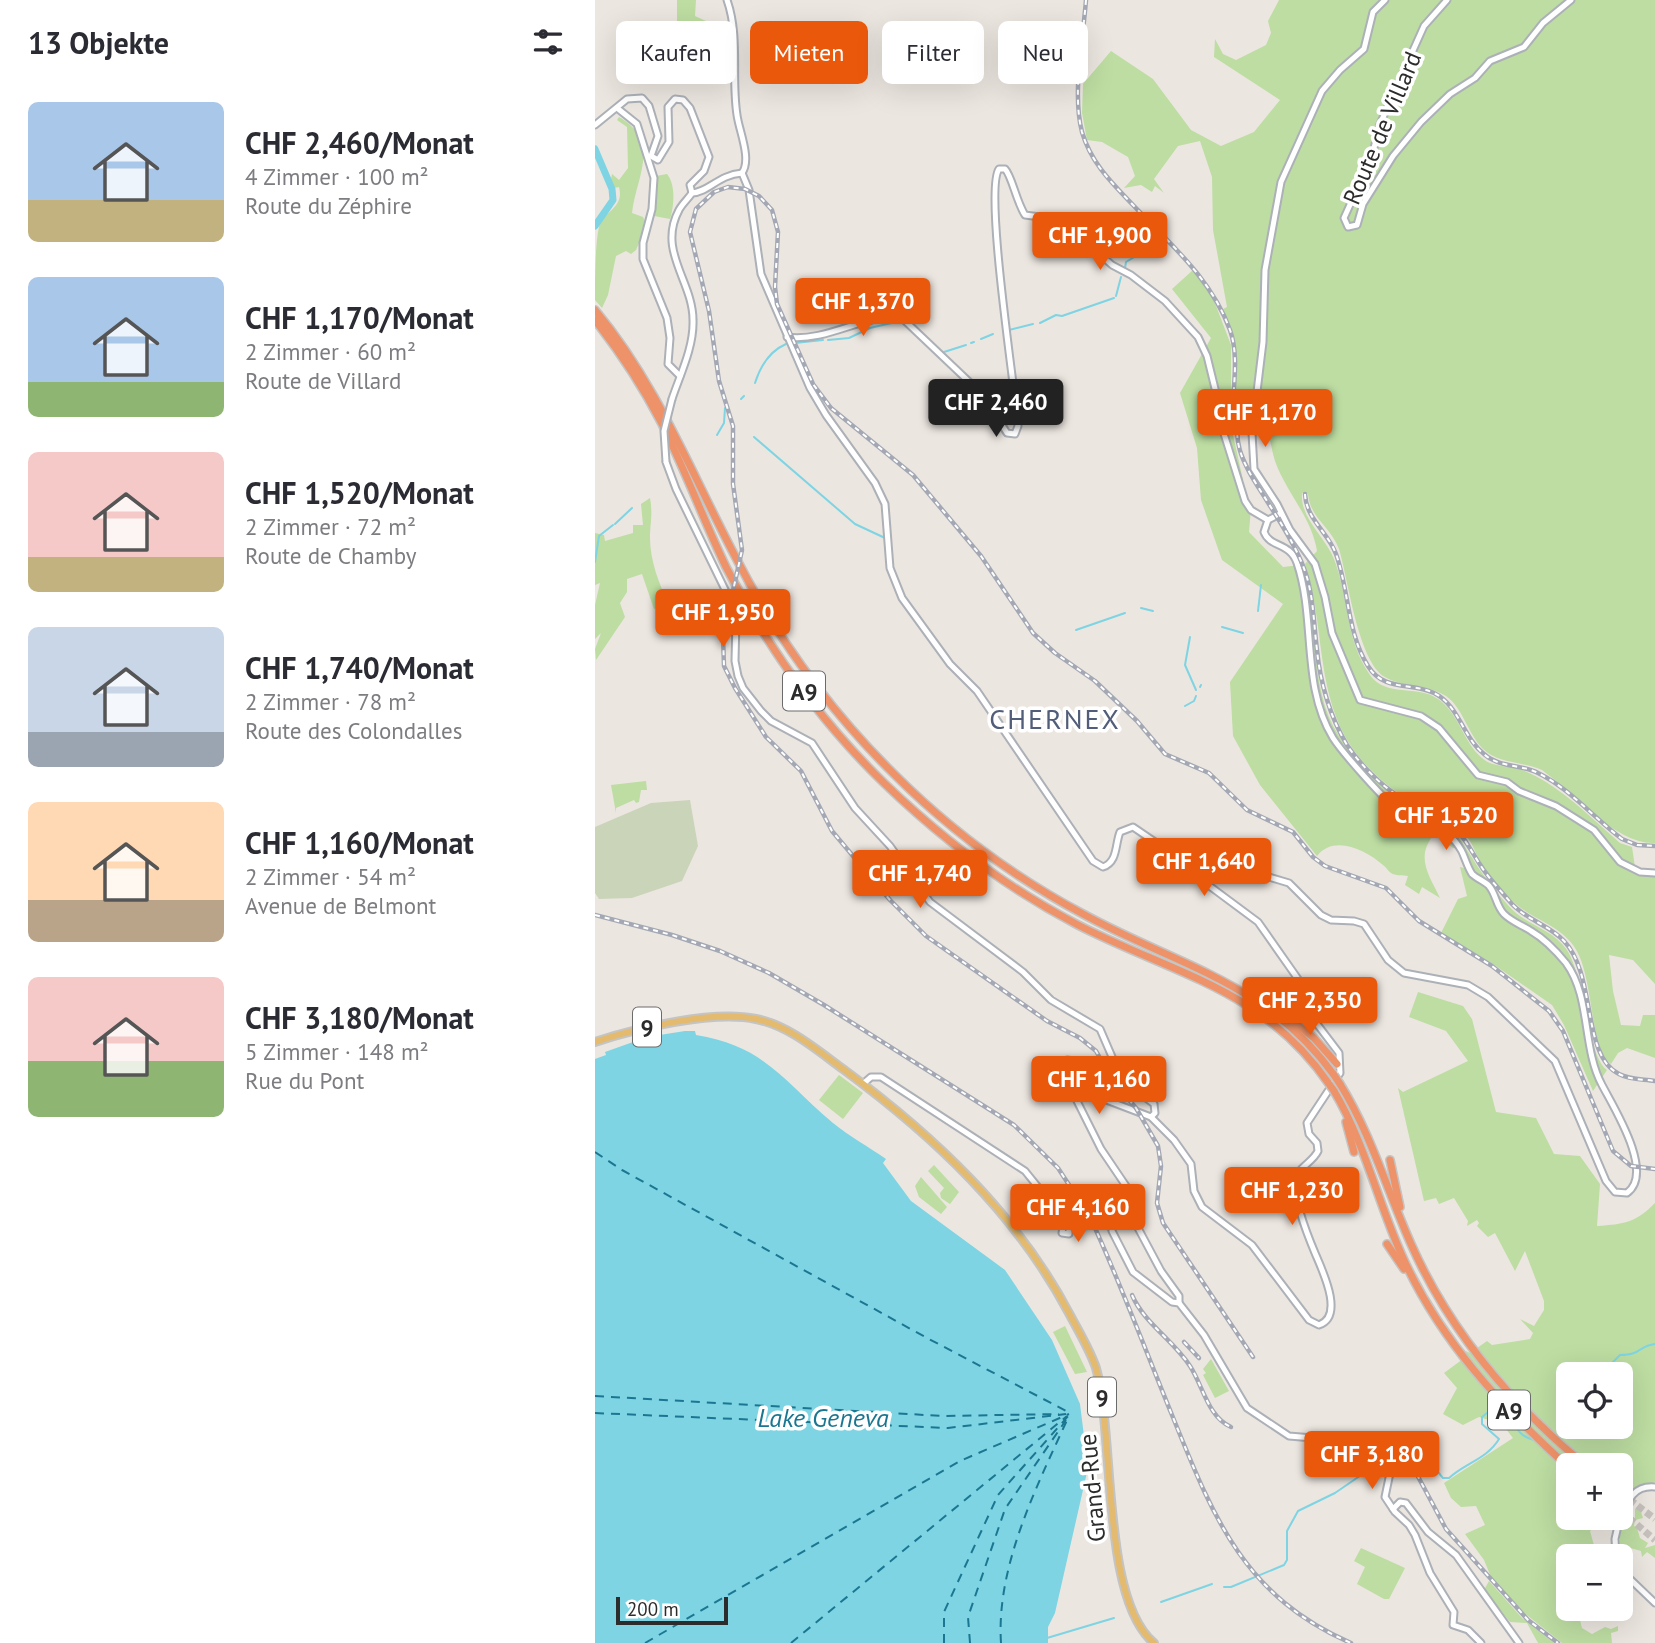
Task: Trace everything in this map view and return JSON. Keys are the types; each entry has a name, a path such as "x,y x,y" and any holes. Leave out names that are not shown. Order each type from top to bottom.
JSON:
{"highway":[{"name":"A9","path":"596,315 628,352 660,405 736,558 767,613 814,683 851,729 907,786 983,850 1066,905 1241,989 1269,1007 1308,1042 1335,1075 1365,1129 1405,1231 1434,1292 1476,1354 1524,1410 1571,1453"},
{"name":"A9","path":"596,315 655,410 727,567 756,620 797,683 835,730 905,803 967,855 1061,916 1245,1002 1275,1023 1303,1051 1332,1090 1355,1132 1403,1258 1424,1299 1457,1349 1509,1410 1556,1455"},
{"path":"1269,1007 1308,1033 1338,1064"},
{"path":"1332,1090 1354,1152"},
{"path":"1389,1160 1405,1231"},
{"path":"1387,1244 1424,1299"}],"main road":[{"name":"9","path":"595,1042 644,1027 738,1017 770,1023 800,1039 863,1084"},
{"name":"Grand-Rue","path":"863,1084 933,1140 1004,1216 1042,1268 1094,1363 1107,1433 1116,1548 1134,1614 1142,1631 1154,1643"}],"street":[{"path":"727,0 735,54 736,110 747,162 742,173 749,190 759,270 787,337 826,415 880,493 888,521 890,568 902,598 950,664 977,691 1098,865 1106,866 1113,860 1118,834 1125,828 1133,827 1155,842 1189,859 1235,877 1269,877 1289,883 1321,915 1331,920 1354,921 1364,925 1388,960 1404,972 1468,985 1489,997 1555,1061 1606,1181 1619,1194 1632,1191 1639,1182 1633,1142 1597,1075 1582,1005 1566,964 1537,934 1507,917 1497,905 1490,887 1473,874 1459,847 1440,826 1427,816 1408,814 1397,809 1351,764 1332,737 1321,711 1313,673 1307,600 1301,574 1289,549 1267,538 1264,529 1268,520 1280,514"},
{"name":"Route de Villard","path":"1385,0 1372,15 1364,49 1340,70 1322,92 1278,192 1265,270 1263,342 1252,433 1253,467 1318,571 1332,633 1360,700 1421,716 1439,728 1478,775 1507,782 1520,791 1556,806 1594,830 1620,862 1640,872 1655,873"},
{"name":"Route de Villard","path":"1447,0 1426,23 1394,93 1379,129 1372,156 1345,217 1347,227 1357,225 1363,204 1395,153 1426,116 1450,94 1475,78 1490,61 1524,47 1543,23 1571,0"},
{"path":"595,125 635,96 648,103 658,136 651,154 656,160 661,157 669,142 668,107 675,99 687,103 707,146 709,157 704,170 690,185 692,193"},
{"path":"617,108 637,124 654,178 652,212 643,243 643,259 667,318 670,338 668,364 680,376"},
{"path":"787,337 824,336 887,317 899,317 939,351 990,403 1007,433 1016,433 1019,426 996,233 995,176 1001,168 1008,171 1016,201 1025,215 1040,217 1094,248 1112,265 1131,275 1165,301 1198,337 1207,356 1219,405 1220,421 1245,500 1251,510 1268,520"},
{"path":"742,173 726,175 699,192 692,193 678,211 671,243 672,255 690,296 693,319 689,346 672,399 663,439 666,461 676,489 732,604 736,619 735,661 743,688 772,721 812,743 855,808 890,846 930,902 1023,972 1051,1000 1100,1029 1122,1080 1154,1104 1155,1113 1151,1117"},
{"path":"1189,859 1186,865 1188,870 1258,922 1298,979 1317,1024 1339,1053 1340,1073 1332,1090 1308,1120 1309,1134 1317,1143 1318,1153 1299,1171 1295,1187 1312,1246 1328,1283 1330,1315 1326,1322 1319,1325 1309,1320 1252,1245 1202,1207 1194,1191 1193,1171 1187,1155 1151,1117 1101,1098 1075,1060 1066,1060 1056,1067 1101,1149 1128,1189 1138,1228 1161,1271 1179,1296 1179,1303 1204,1335 1247,1408 1289,1436 1360,1442 1379,1447 1388,1453 1391,1461 1385,1495 1415,1535 1430,1573 1454,1612 1453,1625 1468,1630 1481,1643"},
{"path":"863,1084 874,1076 881,1077 1025,1171 1038,1184 1066,1227 1079,1221"},
{"path":"1112,1231 1135,1274 1172,1302 1179,1303"},
{"path":"1633,1493 1641,1488 1655,1487"},
{"path":"1394,1509 1396,1504 1405,1502 1429,1532 1456,1555 1519,1643"},
{"path":"1633,1582 1655,1603"}],"green space":[{"path":"677,0 696,0 695,16 706,21 677,21"},
{"path":"1279,0 1655,0 1655,843 1625,836 1610,827 1542,770 1489,754 1478,743 1457,707 1446,696 1385,677 1368,655 1361,638 1339,549 1313,510 1308,494 1302,493 1302,502 1309,519 1334,559 1356,647 1370,675 1384,686 1421,692 1438,699 1451,712 1470,744 1482,758 1491,763 1522,770 1556,788 1620,843 1632,847 1635,867 1655,870 1655,984 1633,960 1609,955 1613,991 1621,1025 1640,1026 1643,1015 1655,1015 1655,1058 1627,1048 1618,1053 1611,1064 1598,1042 1585,973 1573,945 1560,932 1524,910 1507,895 1487,872 1469,840 1458,827 1434,810 1402,795 1375,774 1351,746 1336,718 1325,674 1311,585 1305,564 1317,551 1314,539 1275,461 1263,419 1246,404 1239,415 1236,415 1235,346 1223,309 1227,307 1213,230 1212,177 1200,141 1178,146 1154,179 1164,193 1155,186 1152,192 1141,185 1124,188 1135,176 1128,157 1102,142 1087,140 1082,113 1083,84 1088,84 1088,78 1111,51 1153,79 1191,130 1221,146 1254,132 1280,100 1214,57 1215,39 1223,54 1236,60 1266,45 1271,33 1268,21"},
{"path":"619,117 640,137 643,161 632,213 643,217 647,225 636,250 631,254 626,251 616,256 608,295 602,308 595,300 598,230 603,218 619,199 619,187 614,188 612,174 619,180 628,168 627,127 617,120"},
{"path":"667,174 672,184 673,196 670,219 654,216 656,176"},
{"path":"1193,270 1213,298 1231,345 1231,426 1243,480 1240,482 1251,508 1249,532 1283,567 1301,565 1311,607 1318,674 1329,716 1351,754 1375,781 1393,795 1434,815 1452,828 1476,865 1511,909 1556,938 1567,950 1578,979 1595,1049 1600,1062 1607,1070 1593,1091 1564,1025 1552,1005 1493,964 1441,933 1458,899 1467,896 1460,867 1472,870 1463,849 1453,848 1435,833 1429,842 1425,865 1440,898 1422,887 1419,894 1405,885 1408,876 1393,874 1359,850 1341,845 1332,846 1317,856 1260,785 1233,736 1230,682 1283,604 1222,560 1201,500 1197,448 1180,393 1211,338 1172,289"},
{"path":"650,498 653,564 669,604 654,609 642,574 627,579 627,592 620,603 625,617 596,660 595,649 601,633 595,639 595,605 600,583 595,585 595,533 604,535 605,541 633,533 633,525 643,525 641,504"},
{"path":"646,781 647,790 641,790 639,802 634,800 616,808 616,813 611,785"},
{"path":"690,800 698,846 682,881 632,898 599,899 595,893 595,827 651,803"},
{"path":"1418,992 1463,1006 1472,1019 1496,1112 1536,1118 1554,1154 1580,1156 1600,1184 1597,1226 1629,1221 1655,1203 1655,1482 1633,1490 1633,1453 1556,1453 1556,1530 1591,1530 1594,1544 1556,1544 1556,1621 1580,1621 1582,1628 1592,1634 1605,1627 1611,1629 1618,1626 1618,1631 1611,1633 1612,1643 1562,1643 1523,1612 1491,1577 1484,1560 1465,1534 1485,1525 1476,1506 1461,1507 1451,1498 1444,1483 1513,1438 1502,1424 1479,1417 1463,1425 1443,1414 1457,1388 1444,1373 1467,1356 1466,1351 1470,1353 1487,1341 1492,1345 1530,1339 1533,1333 1520,1319 1534,1326 1544,1310 1544,1301 1525,1251 1515,1271 1495,1233 1488,1237 1477,1226 1477,1220 1467,1226 1468,1221 1454,1198 1439,1204 1436,1198 1424,1201 1398,1088 1403,1092 1468,1061 1446,1031 1409,1017"},
{"path":"839,1075 863,1093 843,1119 819,1100"},
{"path":"934,1165 959,1192 950,1204 941,1198 940,1193 944,1188 928,1171"},
{"path":"921,1177 947,1207 941,1214 919,1197 915,1186"},
{"path":"1065,1326 1087,1372 1075,1374 1053,1332"},
{"path":"1211,1359 1229,1391 1215,1398 1203,1375 1206,1373 1203,1369"},
{"path":"1639,1506 1643,1518 1635,1520 1634,1526 1640,1538 1648,1543 1645,1548 1655,1545 1655,1558 1647,1552 1642,1557 1641,1551 1633,1549 1633,1544 1620,1544 1620,1538 1617,1537 1621,1530 1633,1530 1635,1509"},
{"path":"1361,1548 1405,1568 1389,1599 1384,1599 1357,1584 1365,1567 1354,1561"},
{"path":"1489,1581 1522,1618 1554,1643 1538,1643 1527,1623 1510,1622 1484,1590"}],"water":[{"name":"Lake Geneva","path":"695,1031 696,1035 739,1047 772,1067 833,1123 886,1159 883,1163 911,1201 1005,1270 1052,1340 1080,1404 1088,1468 1055,1613 1048,1627 1048,1643 595,1643 595,1059 606,1055 605,1052 647,1037"}],"waterway":[{"path":"595,149 612,189 613,200 595,226"},
{"path":"1125,268 1126,262 1136,256"},
{"path":"1116,296 1121,277"},
{"path":"1040,323 1056,315 1062,316 1114,298"},
{"path":"828,340 849,338 870,328 900,321"},
{"path":"1009,330 1033,324"},
{"path":"981,339 993,334"},
{"path":"795,343 823,340"},
{"path":"755,383 766,360 786,344"},
{"path":"944,352 966,345"},
{"path":"741,399 744,396"},
{"path":"717,435 724,423 725,408"},
{"path":"754,437 855,524 885,538"},
{"path":"615,524 632,508"},
{"path":"595,562 599,536 613,525"},
{"path":"1258,611 1261,585"},
{"path":"1141,608 1153,611"},
{"path":"1076,630 1125,613"},
{"path":"1222,627 1243,633"},
{"path":"1190,637 1185,665 1196,690"},
{"path":"1185,706 1194,701 1196,696"},
{"path":"1613,1362 1620,1355 1632,1354 1655,1344"},
{"path":"1390,1455 1402,1453 1405,1460 1420,1447 1443,1478 1449,1478 1482,1456 1499,1439 1482,1424 1482,1417 1493,1408 1506,1411 1520,1432 1534,1440"},
{"path":"1224,1587 1231,1587 1284,1565 1287,1560 1287,1531 1298,1511 1335,1493 1386,1458"},
{"path":"1161,1602 1212,1584"},
{"path":"1047,1638 1114,1618"}],"ferry route":[{"path":"595,1152 622,1170 927,1338 1070,1413"},
{"path":"595,1396 943,1416 1059,1414"},
{"path":"595,1413 948,1428 1066,1414"},
{"path":"645,1643 960,1461 1069,1414"},
{"path":"944,1643 944,1612 998,1495 1070,1414"},
{"path":"791,1643 1067,1416"},
{"path":"1001,1643 1001,1614 1012,1556 1032,1499 1068,1418"},
{"path":"970,1643 968,1617 1005,1509 1066,1420"}],"tunnel":[{"path":"1079,1221 1097,1220 1112,1231"},
{"path":"1633,1502 1655,1519"},
{"path":"1633,1521 1655,1540"}],"railway":[{"path":"1086,0 1078,84 1082,132 1103,172 1201,278 1222,311 1230,330 1235,354 1233,430"},
{"path":"1253,1357 1163,1223 1157,1203 1161,1166 1158,1146 1136,1108 1113,1081 1096,1051 1080,1038 1047,1021 926,936 890,900 832,831 801,771 766,737 724,666 723,636 742,550 733,484 733,426 719,381 709,311 690,232 696,209 714,192 728,187 745,189 759,196 772,210 778,232 775,287 777,304 813,384 831,408 913,475 981,556 1033,633 1055,653 1095,681 1137,721 1165,754 1209,773 1247,810 1293,832 1313,857 1325,866 1386,888 1419,921 1492,966 1549,1011 1563,1031 1613,1151 1631,1166 1655,1169"},
{"path":"1247,405 1237,430 1241,454 1246,467 1289,538 1305,572 1311,594 1323,687 1347,745 1385,787 1451,825 1463,838 1486,874 1512,904 1564,941 1581,974 1594,1033 1607,1064 1623,1076 1655,1081"},
{"path":"1305,494 1309,511 1336,554 1356,640 1374,674 1390,683 1434,693 1449,705 1477,747 1490,758 1538,773 1571,795 1622,839 1637,845 1655,846"},
{"path":"595,915 672,935 720,951 769,973 1014,1125 1058,1168 1090,1217 1202,1487 1236,1549 1258,1577 1283,1602 1314,1624 1351,1643"},
{"path":"1132,1295 1151,1323 1190,1366 1211,1409 1231,1427"},
{"path":"1184,1342 1199,1358"},
{"path":"1398,1439 1446,1529 1528,1620 1558,1643"}],"district":[{"name":"CHERNEX","path":"1055,718"}]}
